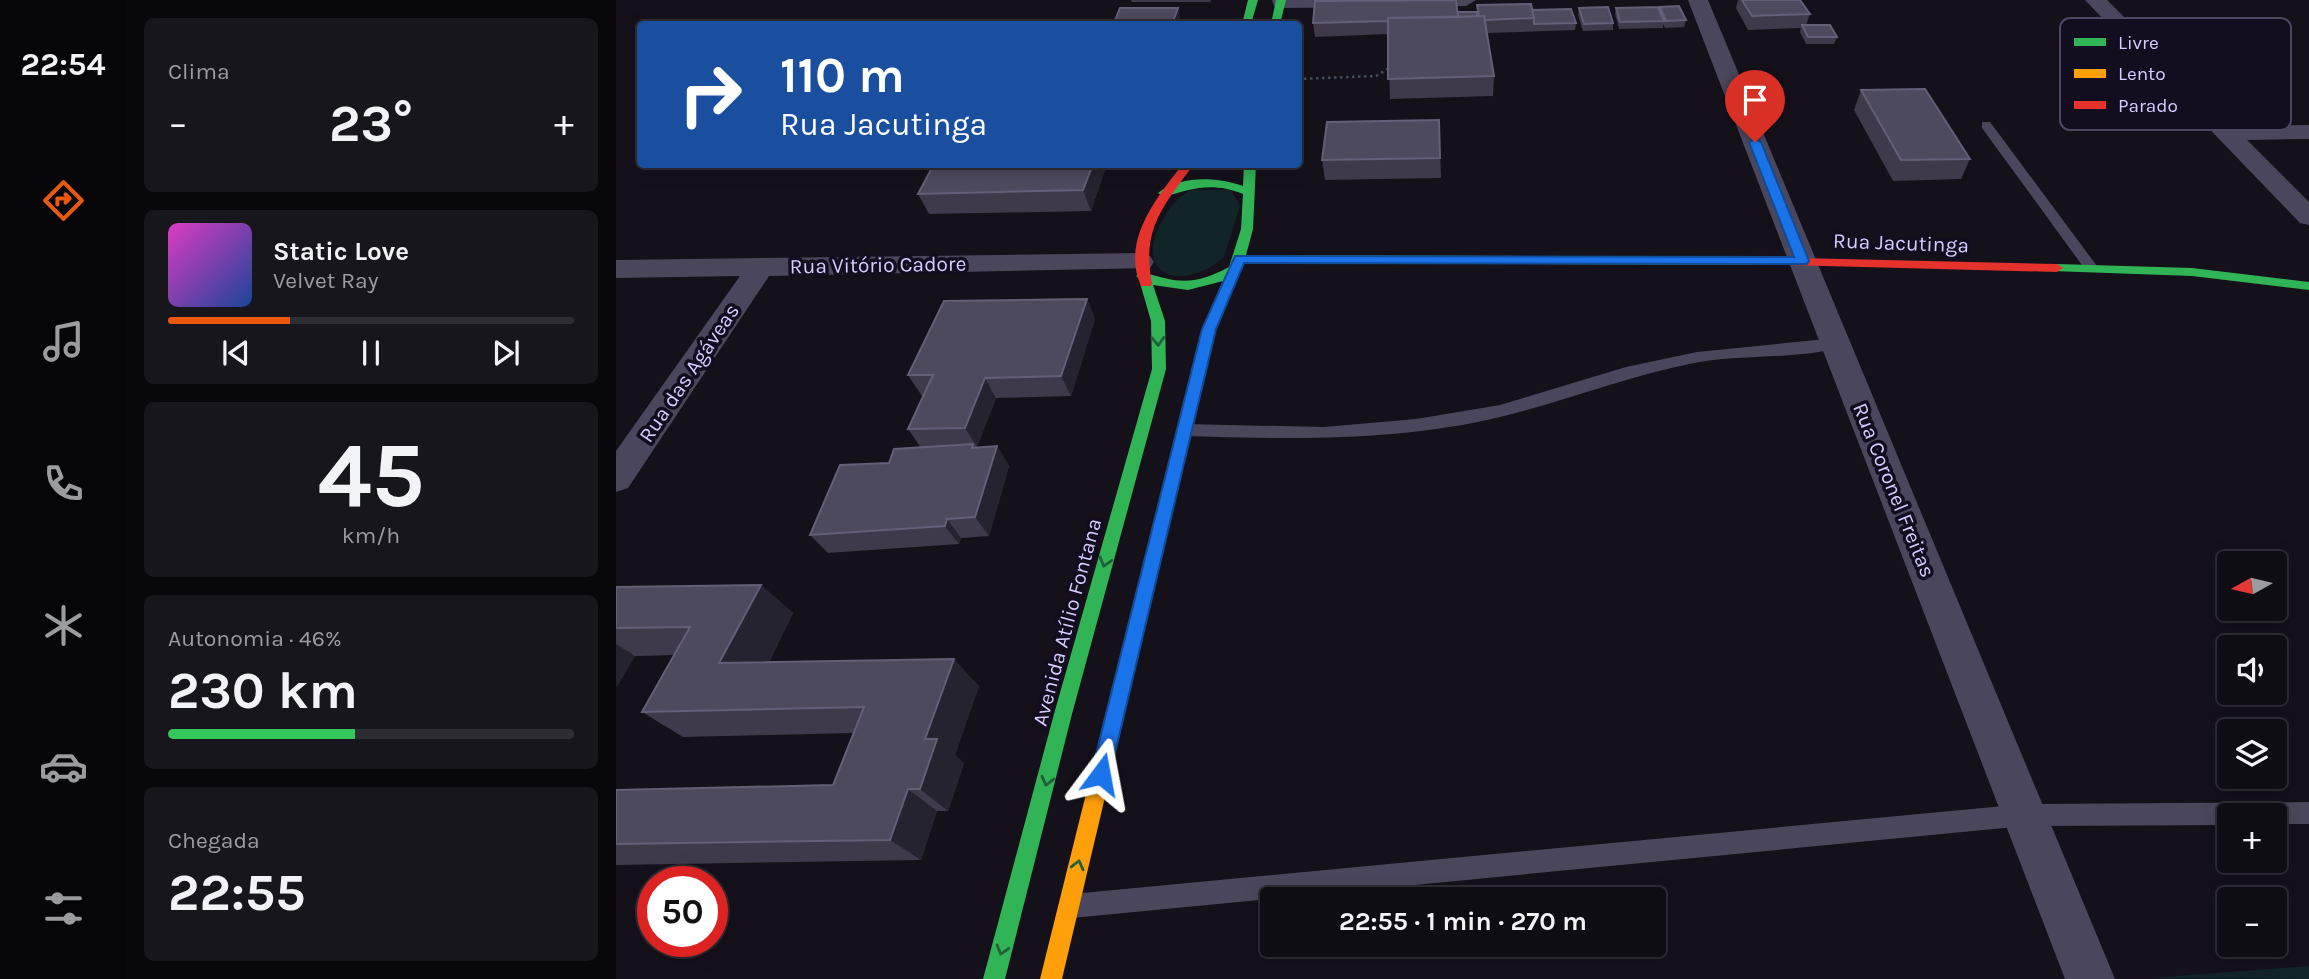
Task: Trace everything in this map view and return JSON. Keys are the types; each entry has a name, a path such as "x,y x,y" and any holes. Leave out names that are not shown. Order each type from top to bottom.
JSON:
{"main road":[{"path":"1248,21 1253,0"},
{"path":"1276,21 1281,1"},
{"path":"1186,168 1152,212 1144,234 1141,269 1172,287 1196,287 1221,279 1236,265"},
{"path":"1051,979 1209,329 1236,265 1250,206 1247,192 1250,168"},
{"path":"1164,193 1178,186 1221,182 1235,184 1247,192"},
{"name":"Rua Jacutinga","path":"1236,265 1802,261 2192,272 2309,286"},
{"name":"Avenida Atílio Fontana","path":"994,979 1063,714 1159,369 1158,321 1141,269"}],"street":[{"path":"1281,1 1466,0"},
{"name":"Rua Coronel Freitas","path":"1698,0 2090,979"},
{"path":"2095,0 2113,18"},
{"path":"2223,130 2309,217"},
{"path":"2226,133 2309,132"},
{"name":"Rua das Agáveas","path":"622,462 761,267"},
{"name":"Rua Vitório Cadore","path":"616,269 1141,269"}],"lane":[{"path":"1986,125 2092,269"},
{"path":"1184,430 1324,433 1416,425 1500,411 1626,373 1697,357 1836,344"},
{"path":"1068,906 2025,815 2309,813"}],"path":[{"path":"1302,79 1376,76 1389,68"}],"green space":[{"path":"1192,190 1231,190 1240,206 1224,257 1202,271 1174,276 1159,268 1154,259 1155,236 1174,203"},
{"path":"2309,966 2309,979 2152,978"}],"building":[{"path":"1456,0 1458,17 1313,23 1315,1"},
{"path":"1742,0 1800,0 1810,14 1752,16"},
{"path":"1531,4 1534,18 1485,20 1484,16 1479,16 1477,5"},
{"path":"1679,6 1686,20 1666,21 1660,7"},
{"path":"1608,7 1613,23 1584,24 1579,8"},
{"path":"1658,7 1664,21 1620,22 1616,8"},
{"path":"1120,8 1178,8 1173,21 1115,21"},
{"path":"1571,9 1576,23 1534,24 1532,10"},
{"path":"1458,12 1477,12 1477,16 1458,17"},
{"path":"1484,16 1494,76 1388,79 1388,18"},
{"path":"1802,25 1830,25 1837,37 1808,37"},
{"path":"1925,89 1970,159 1901,160 1861,90"},
{"path":"1439,120 1440,158 1322,160 1327,122"},
{"path":"932,168 1091,168 1083,190 918,194"},
{"path":"1087,299 1061,376 985,378 965,428 908,429 933,375 908,375 944,301"},
{"path":"973,444 972,448 997,446 975,517 947,519 945,526 810,535 840,465 889,463 894,449"},
{"path":"761,585 719,663 954,659 925,739 937,739 920,789 908,789 890,840 616,844 616,790 833,785 864,707 642,712 690,627 616,628 616,587"}],"traffic: fast":[{"path":"1247,21 1253,0"},
{"path":"1276,21 1281,0"},
{"path":"1131,649 1209,329 1239,259 1247,229 1250,168"},
{"path":"1164,193 1185,185 1206,182 1226,184 1247,192"},
{"path":"1239,259 1752,261"},
{"path":"2057,268 2192,272 2309,286"},
{"path":"1142,276 1166,284 1188,286 1211,281 1233,270"},
{"path":"994,979 1063,714 1159,369 1158,321 1146,283"}],"traffic: slow":[{"path":"1051,979 1131,649"}],"traffic: jam":[{"path":"1146,283 1142,265 1145,233 1158,205 1186,168"},
{"path":"1752,261 2057,268"}],"route":[{"path":"1101,774 1209,329 1239,259 1802,261 1755,142"}]}
